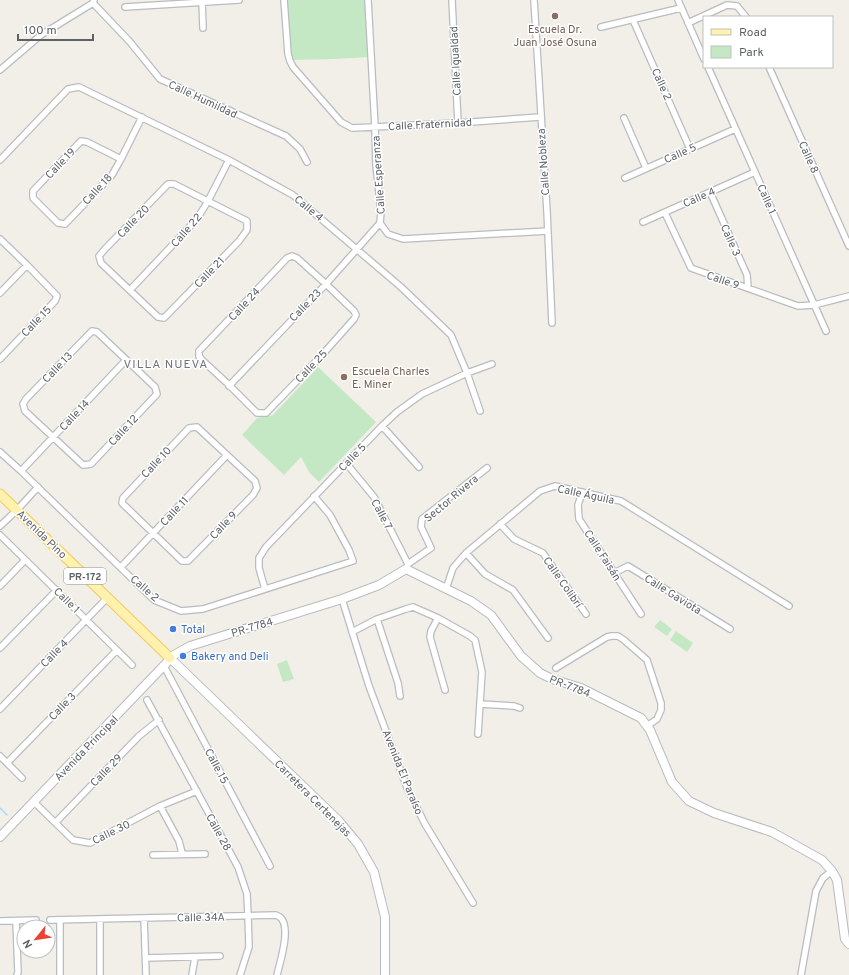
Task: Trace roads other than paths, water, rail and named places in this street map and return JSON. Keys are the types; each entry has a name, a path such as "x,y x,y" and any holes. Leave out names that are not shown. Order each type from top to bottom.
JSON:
{"main road":[{"name":"Avenida Pino","path":"0,494 170,658"}],"street":[{"path":"125,7 202,1 239,0"},
{"name":"Calle Fraternidad","path":"284,0 288,54 293,67 341,122 352,128 458,123 540,117"},
{"name":"Calle Esperanza","path":"368,0 376,165 382,212 380,223 388,234 403,239 548,231"},
{"name":"Calle Igualdad","path":"452,0 458,123"},
{"name":"Calle Nobleza","path":"534,0 552,323"},
{"path":"678,0 703,57"},
{"path":"202,1 203,28"},
{"path":"0,70 41,35 94,2"},
{"name":"Calle Humildad","path":"94,2 130,42 160,79 286,136 300,149 307,162"},
{"path":"703,16 727,5 737,6 745,16"},
{"path":"600,28 681,8"},
{"path":"688,23 703,16"},
{"name":"Calle 2","path":"633,20 690,149"},
{"name":"Calle 1","path":"708,68 826,331"},
{"name":"Calle 8","path":"769,68 849,246"},
{"name":"Calle 4","path":"0,160 68,89 79,87 229,160 293,195 357,248 451,335 467,373 480,411"},
{"name":"Calle 18","path":"36,201 58,223 65,224 112,175 142,117"},
{"path":"624,118 646,168"},
{"name":"Calle 5","path":"625,178 735,129"},
{"name":"Calle 19","path":"36,201 33,198 33,191 81,141 87,142 121,158"},
{"name":"Calle 22","path":"130,290 197,219 229,160"},
{"name":"Calle 4","path":"643,222 755,172"},
{"name":"Calle 20","path":"130,290 101,263 99,256 105,249 168,184 174,184 208,201"},
{"name":"Calle 3","path":"710,192 747,275 748,288"},
{"name":"Calle 21","path":"130,290 158,317 164,318 239,241 248,230 247,221 208,201"},
{"name":"Calle 9","path":"666,213 691,268 798,306 814,305 849,296"},
{"name":"Calle 23","path":"229,386 326,284 380,223"},
{"path":"0,240 27,265 0,293"},
{"name":"Calle 24","path":"229,386 202,360 199,356 199,351 287,258 292,256 297,258 326,284"},
{"name":"Calle 15","path":"0,359 55,301 57,296 27,265"},
{"name":"Calle 25","path":"229,386 257,413 266,413 322,355 356,315 354,311 326,284"},
{"name":"Calle 13","path":"53,437 25,411 23,404 26,399 92,331 97,332 126,360"},
{"name":"Calle 12","path":"53,437 82,465 91,464 97,458 156,394 155,387 126,360"},
{"name":"Calle 14","path":"22,471 126,360"},
{"name":"Calle 5","path":"265,589 259,568 259,558 266,547 382,426 397,412 422,394 467,373 492,364"},
{"path":"382,426 420,467"},
{"name":"Calle 10","path":"152,533 122,503 123,498 189,428 197,427 227,455"},
{"name":"Calle 2","path":"0,452 22,471 154,600 181,611 203,609 353,561 349,550 330,515 314,496"},
{"name":"Calle 9","path":"152,533 182,561 188,561 252,495 257,488 255,481 227,455"},
{"name":"Calle 11","path":"120,567 227,455"},
{"name":"Calle 7","path":"346,463 374,497 407,566"},
{"name":"Sector Rivera","path":"407,566 430,548 421,527 422,519 487,468"},
{"name":"Calle Águila","path":"446,589 452,568 466,553 540,491 555,486 621,501 789,606"},
{"path":"0,526 38,487"},
{"name":"Calle Faisán","path":"582,492 578,505 579,519 641,614"},
{"name":"Calle Colibrí","path":"500,524 514,539 543,553 586,614"},
{"name":"Calle 1","path":"0,535 132,665"},
{"path":"466,553 484,574 513,590 548,638"},
{"path":"0,586 25,560"},
{"name":"PR-7784","path":"170,658 190,646 342,599 379,585 407,566 446,589 471,601 491,614 522,656 540,673 552,680 581,688 641,718 650,730 672,782 689,801 714,813 772,832 822,860 832,871 837,880 845,939 849,944"},
{"name":"Calle Gaviota","path":"614,572 628,566 730,629"},
{"path":"0,648 56,590"},
{"name":"Calle 4","path":"0,709 108,597"},
{"name":"Avenida El Paraíso","path":"342,599 369,686 408,790 425,824 473,903"},
{"path":"352,632 377,619 413,607 438,618 475,640 482,672 478,734"},
{"path":"438,618 431,631 430,637 445,690"},
{"path":"377,619 398,683 400,696"},
{"path":"556,668 607,637 618,636 647,660 660,698 661,710 659,715 657,719 647,726"},
{"name":"Calle 3","path":"7,763 117,650"},
{"name":"Avenida Principal","path":"0,837 170,658"},
{"name":"Carretera Certenejas","path":"170,658 338,820 358,844 374,872 385,917 385,975"},
{"name":"Calle 15","path":"164,666 270,866"},
{"name":"Calle 28","path":"147,700 238,867 247,894 249,947 240,975"},
{"path":"480,704 514,706 520,708"},
{"name":"Calle 29","path":"56,822 139,736 159,720"},
{"path":"0,756 22,778"},
{"name":"Calle 30","path":"34,802 73,840 90,843 160,806 197,791"},
{"path":"160,806 179,841 182,854"},
{"path":"153,855 205,854"},
{"path":"800,975 816,891 823,878 832,871"},
{"name":"Calle 34A","path":"56,920 276,915 282,918 286,928 285,944 277,975"},
{"path":"144,918 146,975"},
{"path":"60,920 60,975"},
{"path":"100,920 100,975"},
{"path":"0,922 16,921"},
{"path":"146,958 220,956"},
{"path":"192,975 195,957"},
{"path":"17,959 17,975"}],"waterway":[{"path":"0,808 7,815"}],"place":[{"name":"Escuela Dr. Juan José Osuna","path":"555,16"},
{"name":"Escuela Charles E. Miner","path":"344,377"},
{"name":"Total","path":"173,629"},
{"name":"Bakery and Deli","path":"183,656"}],"district":[{"name":"VILLA NUEVA","path":"166,364"}]}
